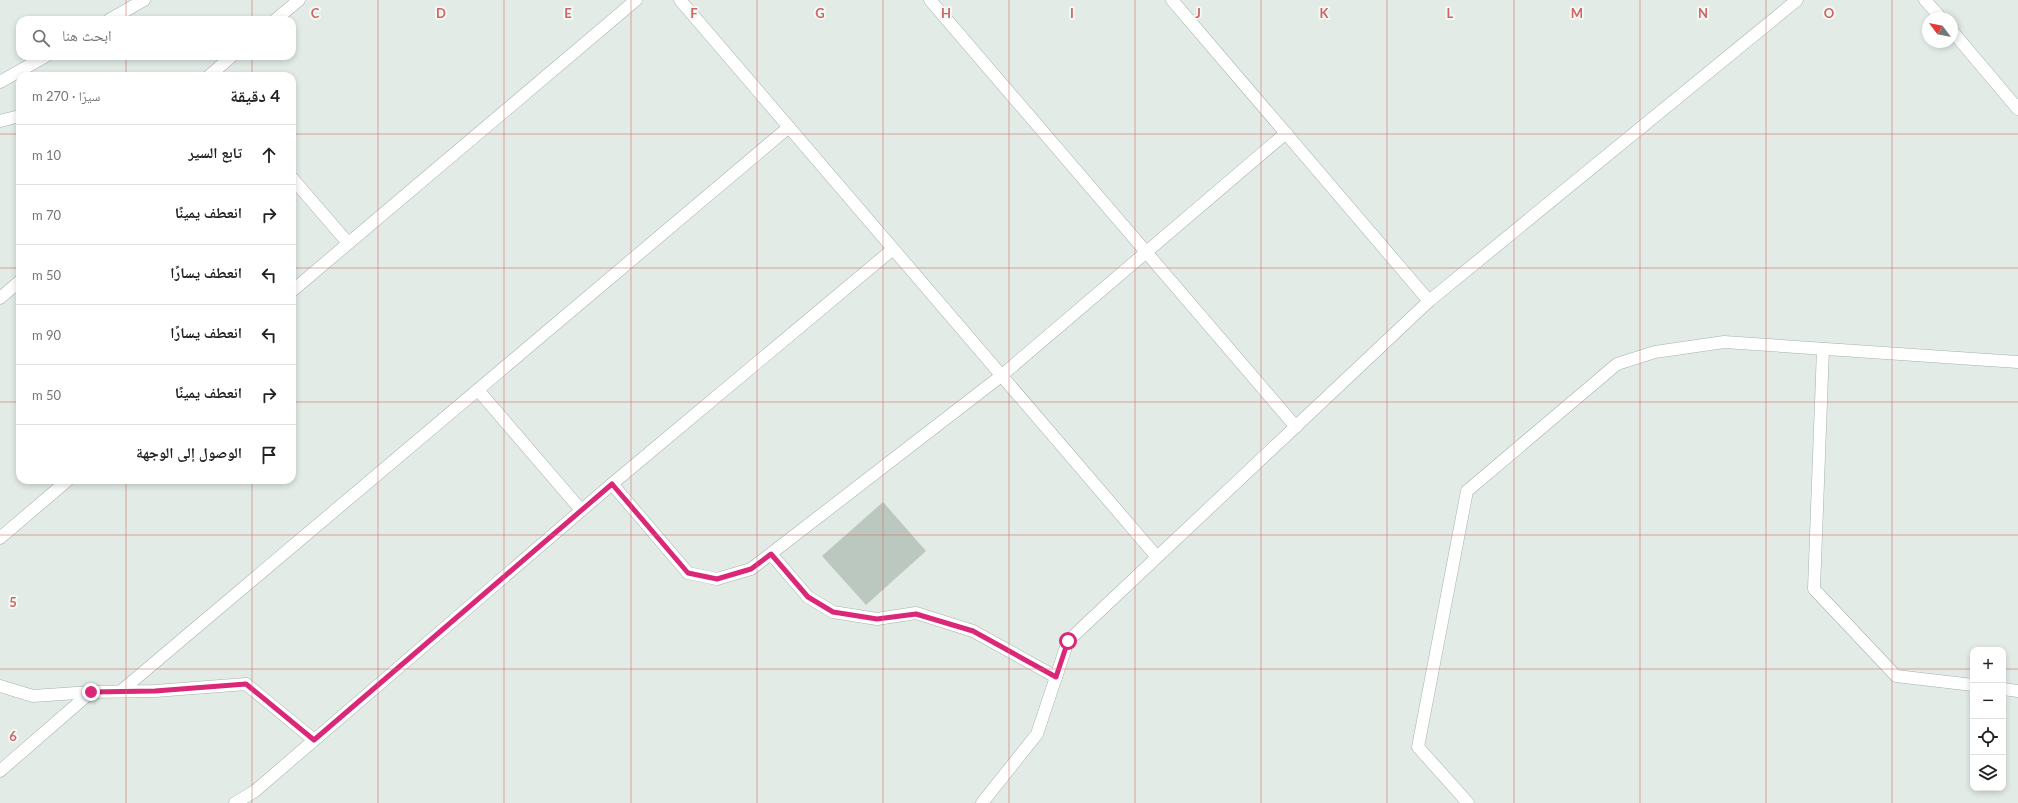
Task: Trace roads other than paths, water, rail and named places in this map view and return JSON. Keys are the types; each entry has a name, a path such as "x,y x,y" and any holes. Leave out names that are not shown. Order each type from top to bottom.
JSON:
{"street":[{"path":"116,16 144,0"},
{"path":"280,16 299,0"},
{"path":"296,288 636,0"},
{"path":"680,0 1157,558"},
{"path":"930,0 1296,427"},
{"path":"1172,0 1429,301"},
{"path":"982,803 1037,734 1068,641 1429,301 1797,0"},
{"path":"1925,0 1936,12"},
{"path":"1958,38 2018,109"},
{"path":"18,72 39,60"},
{"path":"214,72 227,60"},
{"path":"0,82 16,73"},
{"path":"0,121 16,117"},
{"path":"121,691 789,127"},
{"path":"612,484 688,573 717,579 751,569 1001,376 1145,251 1286,133"},
{"path":"296,183 348,244"},
{"path":"236,803 255,791 581,510 893,249"},
{"path":"0,298 16,284"},
{"path":"1468,803 1418,747 1466,491 1617,364 1655,352 1724,342 2018,362"},
{"path":"1823,349 1814,589 1896,676 1970,685"},
{"path":"478,390 581,510"},
{"path":"0,538 63,484"},
{"path":"771,554 808,597 833,612 877,619 916,614 973,631 1056,677"},
{"path":"0,686 33,696 91,692 155,691 246,684 314,740"},
{"path":"2006,689 2018,691"},
{"path":"0,771 91,692"}]}
